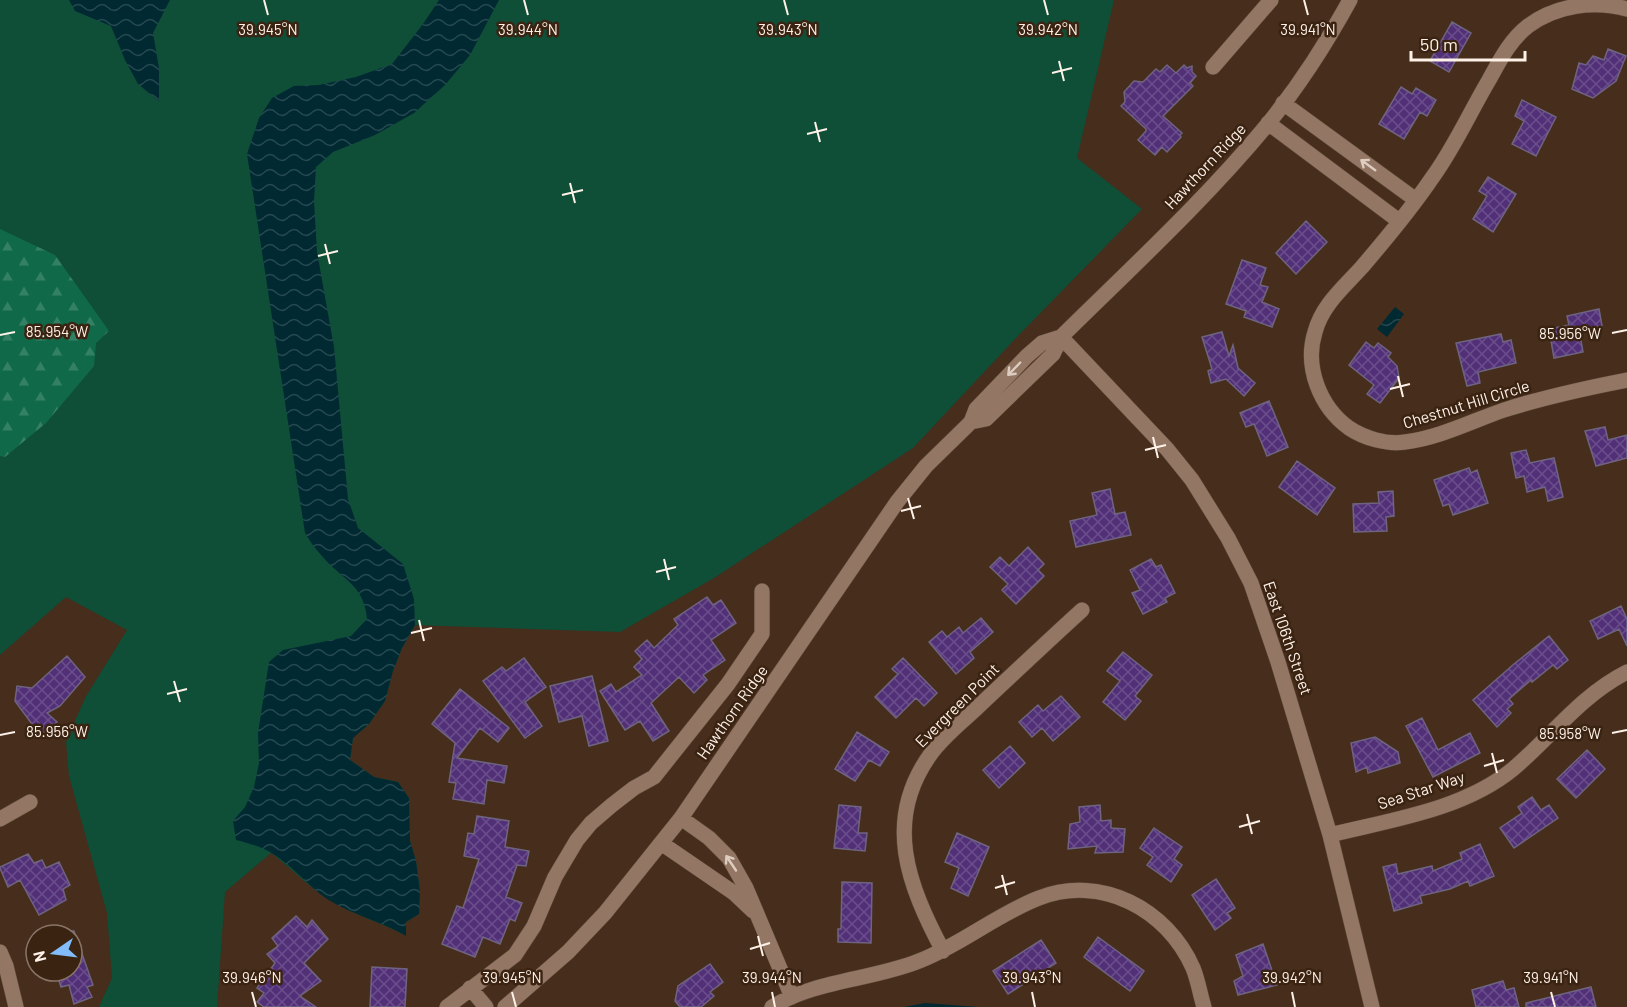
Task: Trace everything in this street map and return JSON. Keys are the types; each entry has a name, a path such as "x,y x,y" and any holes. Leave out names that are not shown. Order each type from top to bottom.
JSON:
{"street":[{"path":"1213,66 1271,0"},
{"name":"Hawthorn Ridge","path":"505,1007 568,952 605,913 681,818 897,502 926,466 971,423 986,419 1053,354 1061,337 1215,185 1268,123 1311,66 1350,0"},
{"name":"Chestnut Hill Circle","path":"1627,9 1595,4 1568,6 1544,16 1521,32 1505,51 1433,177 1399,221 1336,294 1322,315 1311,350 1315,380 1328,406 1351,429 1386,442 1403,443 1422,439 1545,398 1627,380"},
{"path":"1283,103 1416,200"},
{"path":"1268,123 1399,221"},
{"name":"East 106th Street","path":"1061,337 1167,449 1192,480 1228,538 1251,583 1265,621 1330,835 1372,1007"},
{"path":"447,1007 514,955 525,943 555,877 577,840 607,809 634,788 654,777 728,684 762,634 762,591"},
{"name":"Evergreen Point","path":"943,951 914,891 906,862 905,808 914,780 940,743 1082,610"},
{"name":"Sea Star Way","path":"1330,835 1445,805 1476,792 1512,769 1581,703 1627,672"},
{"path":"0,819 30,802"},
{"path":"681,818 709,838 729,858 746,888 792,997"},
{"path":"661,843 734,893 757,915"},
{"path":"772,1007 817,988 900,969 943,951 1038,898 1072,890 1108,893 1142,908 1162,922 1181,946 1193,969 1204,1007"},
{"path":"0,952 6,966 16,1007"},
{"path":"470,988 486,1007"}],"green space":[{"path":"0,0 1114,0 1077,158 1142,209 913,448 714,578 620,632 415,625 402,648 385,701 369,724 353,738 350,760 374,777 398,782 409,798 410,841 416,861 420,891 419,914 406,922 406,936 332,902 271,853 225,892 217,1007 99,1007 112,978 107,913 69,776 66,742 85,698 127,630 66,597 0,655"},
{"path":"0,229 55,255 109,331 96,343 94,366 46,423 5,457 0,456"}],"water":[{"path":"69,0 170,0 153,33 159,68 159,101 138,84 111,26 75,11"},
{"path":"439,0 499,0 470,55 445,85 414,113 375,135 333,152 316,167 314,201 317,252 334,347 348,499 358,528 403,564 414,599 415,625 402,648 385,701 369,724 353,738 350,760 374,777 398,782 409,798 410,841 416,861 420,891 419,914 406,922 406,936 337,905 278,857 262,848 236,840 233,821 245,807 254,787 259,763 258,733 269,662 283,650 351,636 367,619 362,598 357,590 319,553 305,533 247,154 259,118 272,98 294,86 319,85 356,77 392,64"},
{"path":"1395,307 1404,314 1387,337 1377,329"},
{"path":"925,1003 979,1007 904,1007"}],"building":[{"path":"1452,22 1471,33 1449,72 1430,61"},
{"path":"1608,49 1626,56 1616,81 1593,98 1572,89 1579,63 1586,65 1593,56 1604,60"},
{"path":"1167,65 1176,73 1184,65 1187,68 1192,66 1192,72 1196,76 1190,83 1193,86 1163,116 1182,133 1181,137 1167,152 1162,147 1155,155 1138,140 1146,129 1121,106 1125,102 1124,92 1134,81 1143,82 1156,69 1160,72"},
{"path":"1401,87 1412,94 1416,88 1436,100 1427,116 1420,112 1404,139 1379,124"},
{"path":"1522,100 1556,117 1536,156 1512,144 1524,121 1515,116"},
{"path":"1488,177 1516,194 1493,232 1473,219 1487,196 1479,191"},
{"path":"1306,221 1327,242 1296,274 1276,253"},
{"path":"1242,260 1266,268 1260,285 1268,287 1262,302 1279,309 1272,327 1244,317 1246,311 1226,304"},
{"path":"1599,309 1602,326 1579,330 1583,352 1554,358 1549,329 1569,325 1567,316"},
{"path":"1222,332 1229,356 1233,345 1238,368 1255,383 1244,396 1226,379 1211,383 1208,371 1212,369 1202,337"},
{"path":"1501,334 1503,342 1511,340 1516,363 1478,372 1480,383 1467,386 1456,343"},
{"path":"1366,342 1374,348 1378,343 1391,353 1388,357 1397,366 1399,378 1380,403 1367,394 1374,385 1349,365"},
{"path":"1269,401 1288,447 1267,456 1254,424 1246,427 1240,413"},
{"path":"1605,427 1608,440 1627,435 1627,458 1596,466 1585,431"},
{"path":"1526,450 1530,463 1554,458 1563,497 1548,501 1545,487 1527,492 1524,476 1516,478 1511,453"},
{"path":"1297,461 1335,488 1317,515 1279,487"},
{"path":"1469,468 1471,473 1477,470 1488,503 1453,515 1449,504 1443,506 1434,480"},
{"path":"1110,489 1115,514 1125,512 1131,535 1076,547 1070,521 1097,515 1092,493"},
{"path":"1393,491 1394,516 1386,517 1387,531 1354,532 1353,504 1379,503 1378,492"},
{"path":"1028,547 1044,564 1038,570 1044,576 1016,604 1002,590 1008,584 990,567 1000,557 1009,566"},
{"path":"1151,559 1156,567 1161,565 1175,593 1165,598 1167,602 1143,614 1132,593 1140,590 1130,570"},
{"path":"707,597 713,605 721,600 736,623 711,640 725,660 703,675 707,680 694,693 679,677 651,703 669,731 653,741 640,721 625,730 600,691 611,684 616,692 642,675 634,667 642,659 635,651 647,640 654,648 678,625 674,619"},
{"path":"1621,606 1627,619 1627,646 1619,629 1598,639 1590,621"},
{"path":"981,618 993,632 970,652 974,658 956,674 929,642 942,631 947,637 959,627 963,633"},
{"path":"1549,636 1568,660 1557,669 1553,665 1509,699 1513,704 1507,709 1511,713 1497,727 1473,700"},
{"path":"1123,652 1152,675 1135,696 1141,701 1125,720 1103,702 1120,681 1107,671"},
{"path":"67,656 85,677 60,706 47,713 57,722 40,735 15,701 17,686 32,688"},
{"path":"524,658 546,687 525,702 542,726 525,738 483,681 502,667 506,671"},
{"path":"903,658 937,693 924,706 916,698 896,718 875,697 898,674 892,669"},
{"path":"592,676 608,741 589,746 582,716 559,722 550,686"},
{"path":"460,689 509,728 498,742 480,728 457,758 507,766 504,783 487,780 484,804 453,799 456,783 449,782 455,743 432,724"},
{"path":"1061,696 1080,717 1053,741 1042,728 1032,737 1019,722 1038,705 1043,711"},
{"path":"1422,718 1438,750 1470,733 1480,753 1433,777 1406,726"},
{"path":"857,732 889,752 880,766 869,760 855,781 835,769"},
{"path":"1375,737 1398,752 1400,763 1368,773 1367,767 1356,772 1351,743"},
{"path":"1010,746 1025,763 999,788 983,770"},
{"path":"1587,750 1605,769 1576,798 1557,779"},
{"path":"1532,797 1541,810 1549,805 1558,818 1514,848 1500,828 1522,813 1518,807"},
{"path":"839,805 861,807 858,833 867,833 865,851 834,848"},
{"path":"1100,805 1101,821 1111,820 1111,828 1125,829 1123,852 1095,853 1097,846 1068,849 1070,824 1080,822 1079,807"},
{"path":"477,816 509,821 505,847 529,851 526,866 517,865 506,897 522,903 515,921 510,919 500,944 483,937 475,957 442,944 457,906 463,908 479,859 464,856 468,833 474,834"},
{"path":"1154,828 1182,847 1174,859 1182,865 1171,882 1147,865 1153,857 1140,848"},
{"path":"957,833 989,847 968,896 951,888 959,868 945,862"},
{"path":"1480,844 1494,876 1470,886 1468,881 1450,889 1420,896 1422,903 1394,911 1383,867 1396,864 1398,874 1432,866 1433,871 1462,859 1460,853"},
{"path":"28,854 34,863 42,860 46,868 59,862 70,885 63,889 66,900 39,915 20,880 8,887 0,868"},
{"path":"1216,879 1235,908 1227,913 1231,918 1215,930 1192,895"},
{"path":"842,882 872,883 871,943 838,942 838,929 841,929"},
{"path":"296,916 307,927 312,920 328,939 304,963 321,981 300,996 316,1007 264,1007 257,1002 264,993 257,988 275,963 267,954 278,946 272,938"},
{"path":"1098,937 1144,971 1130,991 1084,957"},
{"path":"1041,940 1056,963 1008,994 993,971"},
{"path":"1263,944 1277,985 1238,995 1234,981 1243,976 1236,955"},
{"path":"84,959 93,985 87,987 92,997 74,1004 69,985 61,987 60,983 84,983"},
{"path":"710,964 723,982 710,992 714,996 701,1007 680,1007 675,1001 678,986"},
{"path":"372,967 407,969 405,1007 370,1007"},
{"path":"1503,981 1506,990 1514,988 1519,1007 1476,1007 1472,990"},
{"path":"1591,987 1596,1007 1526,1007 1526,1003"}]}
